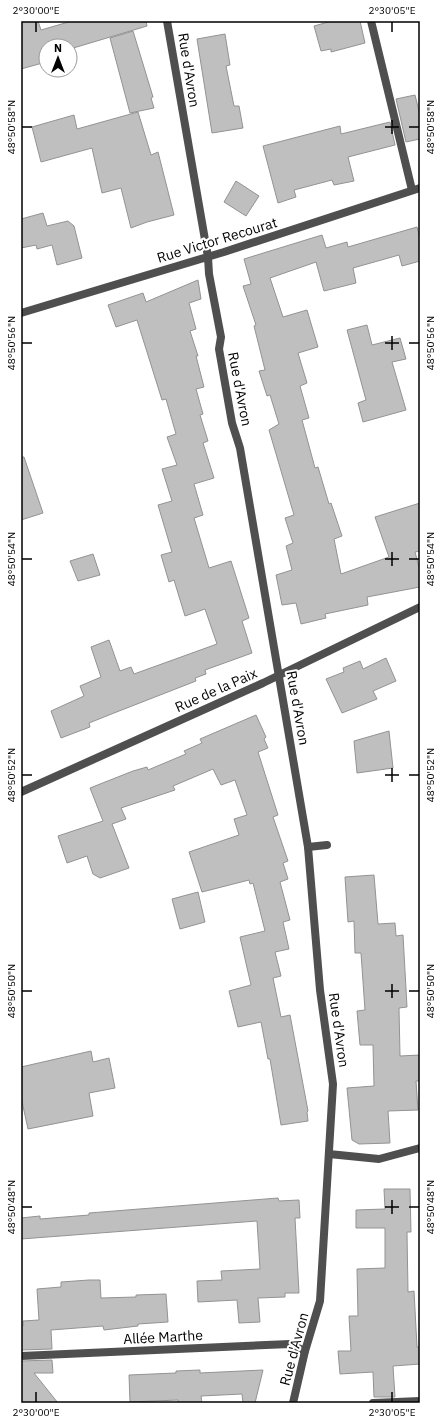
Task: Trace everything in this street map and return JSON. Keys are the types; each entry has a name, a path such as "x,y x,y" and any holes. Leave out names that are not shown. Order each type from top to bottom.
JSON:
{"street":[{"name":"Rue d'Avron","path":"167,21 208,257 209,274 221,337 219,348 232,423 240,448 308,847 320,990 333,1084 320,1301 305,1350 293,1403"},
{"path":"372,21 416,189"},
{"name":"Rue Victor Recourat","path":"21,313 208,257 416,189"},
{"name":"Rue de la Paix","path":"21,792 279,675 420,607"},
{"path":"308,847 327,845"},
{"path":"329,1154 379,1159 420,1148"},
{"name":"Allée Marthe","path":"21,1356 290,1344 305,1350"},
{"path":"373,1403 420,1400"}],"building":[{"path":"21,21 38,21 41,30 72,21 146,21 147,26 78,47 78,38 38,38 38,64 21,69"},
{"path":"332,21 360,21 365,43 331,52 331,49 321,51 314,26"},
{"path":"133,31 153,97 151,98 154,108 130,113 110,38"},
{"path":"225,34 230,65 226,66 234,106 239,106 243,128 212,133 197,39"},
{"path":"415,95 420,115 420,139 406,142 396,99"},
{"path":"138,112 151,155 158,152 174,215 131,228 121,188 102,193 92,148 41,162 32,127 74,115 77,129"},
{"path":"390,122 395,145 348,157 354,181 334,185 332,180 294,190 296,197 278,203 263,146 340,126 341,134"},
{"path":"236,181 259,196 246,216 224,202"},
{"path":"43,213 47,226 68,221 74,226 82,258 57,265 52,245 37,249 36,245 21,248 21,219"},
{"path":"417,227 420,238 420,261 402,266 399,255 353,268 356,283 324,291 316,262 270,278 283,317 307,310 318,347 298,353 307,383 300,386 309,418 302,420 315,468 318,467 329,504 331,503 342,536 334,539 341,574 389,557 375,517 420,503 420,551 415,552 420,571 420,587 367,597 368,605 325,614 326,618 301,624 296,603 282,605 276,575 292,570 286,546 293,543 285,518 294,515 269,430 279,424 270,395 267,396 259,371 265,370 254,326 256,325 243,286 251,284 244,259 322,235 326,248 347,242 348,247"},
{"path":"198,280 201,299 189,303 196,329 190,331 198,356 196,356 204,387 196,389 203,414 200,415 208,441 203,443 214,478 194,484 203,515 194,518 209,568 231,561 249,618 242,621 252,653 205,670 206,674 195,678 196,681 89,723 90,727 61,738 51,711 84,696 80,686 101,677 91,647 109,640 120,671 131,667 134,674 217,644 205,609 185,616 174,580 169,582 161,555 172,552 158,505 172,501 162,469 177,465 167,437 176,434 166,399 162,400 137,320 116,327 108,305 143,293 146,302"},
{"path":"367,325 372,345 400,338 406,359 392,362 406,410 363,422 358,403 366,400 347,330"},
{"path":"21,457 24,457 43,513 21,520"},
{"path":"93,554 100,575 78,581 70,561"},
{"path":"386,658 396,681 373,691 377,699 342,713 326,679 344,672 343,668 360,661 363,669"},
{"path":"256,715 266,737 264,739 268,748 258,752 278,815 273,817 288,861 283,863 288,879 280,882 290,920 283,922 289,949 275,952 281,976 273,978 281,1017 290,1015 308,1111 308,1121 281,1125 270,1059 268,1059 261,1022 238,1027 229,991 251,985 240,937 265,931 253,883 250,884 249,880 202,892 189,852 239,835 234,819 247,815 235,780 221,785 213,769 173,786 175,790 121,808 126,819 112,824 129,868 100,878 93,874 87,856 67,863 58,836 103,821 90,788 133,771 147,767 148,770 186,754 184,751 202,743 200,739"},
{"path":"389,731 393,768 357,773 354,741"},
{"path":"374,875 378,924 395,923 396,936 403,935 407,1007 399,1008 400,1056 420,1055 420,1081 416,1081 418,1110 388,1111 390,1143 359,1144 352,1140 347,1088 374,1086 373,1045 360,1045 357,1011 365,1010 361,953 355,953 354,921 348,922 345,877"},
{"path":"198,892 205,922 180,929 172,899"},
{"path":"91,1051 93,1062 109,1058 115,1088 89,1093 93,1116 28,1129 21,1097 21,1067"},
{"path":"384,1189 410,1189 411,1232 407,1232 408,1292 414,1291 417,1347 420,1347 420,1364 393,1366 395,1397 374,1397 373,1372 340,1374 338,1351 351,1351 349,1316 358,1316 357,1269 385,1268 385,1228 356,1228 356,1210 385,1209"},
{"path":"278,1198 279,1201 299,1200 300,1218 295,1218 299,1293 285,1293 285,1297 258,1298 260,1322 239,1323 237,1300 198,1302 197,1281 222,1280 221,1271 260,1269 257,1221 21,1239 21,1218 40,1216 40,1219 89,1215 89,1213"},
{"path":"100,1280 101,1298 166,1294 168,1322 138,1324 138,1326 104,1330 103,1326 51,1330 52,1349 21,1350 21,1326 23,1326 23,1321 39,1320 37,1289 61,1287 61,1282"},
{"path":"52,1360 53,1373 34,1373 58,1403 21,1403 21,1361"},
{"path":"200,1370 200,1373 263,1370 255,1403 243,1403 242,1394 201,1396 202,1403 178,1403 178,1400 130,1402 129,1375 176,1373 176,1371"}]}
